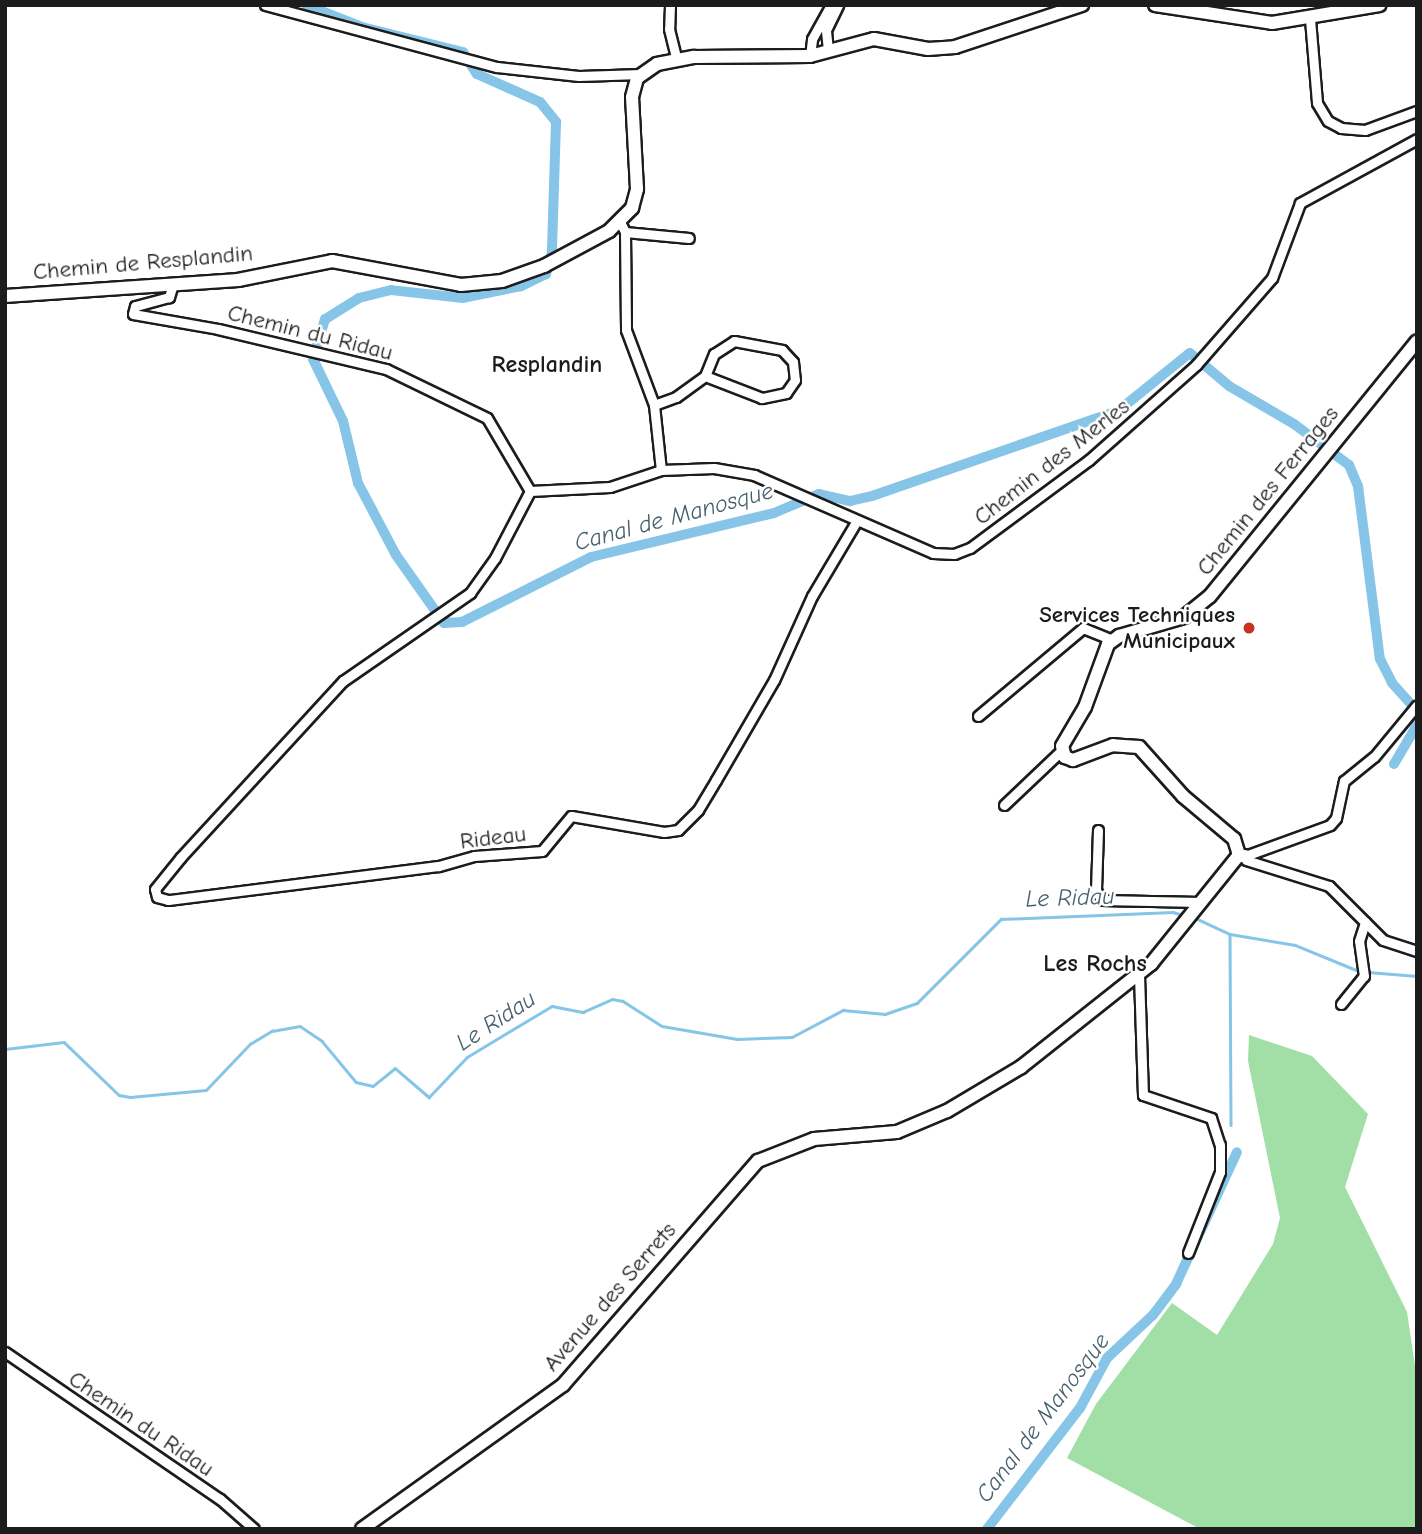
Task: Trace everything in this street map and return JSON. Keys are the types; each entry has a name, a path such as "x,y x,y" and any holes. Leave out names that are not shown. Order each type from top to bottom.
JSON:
{"street":[{"path":"265,5 475,63 560,75 641,74 676,58 810,56 874,39 928,48 955,47 1082,5"},
{"path":"670,5 669,29 676,58"},
{"path":"810,56 812,39 831,5"},
{"path":"828,50 826,30 838,5"},
{"path":"1155,5 1264,23 1310,19 1379,5"},
{"path":"1310,19 1317,103 1333,125 1356,130 1394,121 1417,111"},
{"name":"Chemin de Resplandin","path":"5,296 238,280 332,261 461,285 502,281 544,266 622,227 637,194 632,97 641,74"},
{"name":"Chemin des Merles","path":"530,491 618,486 661,470 741,471 802,494 856,522 941,555 970,548 1089,460 1196,365 1272,278 1300,203 1417,139"},
{"path":"661,470 654,405 626,330 622,227 689,238"},
{"name":"Chemin du Ridau","path":"173,284 169,297 135,306 132,314 386,369 481,413 495,427 530,491"},
{"path":"654,405 677,397 705,376 720,348 740,340 787,354 795,380 786,393 762,398 705,376"},
{"name":"Chemin des Ferrages","path":"1112,640 1169,623 1198,608 1417,341"},
{"name":"Rideau","path":"530,491 482,578 466,597 342,681 160,882 155,892 160,900 542,851 571,816 664,832 678,830 698,810 774,680 812,596 856,522"},
{"path":"978,716 1083,628 1112,640 1061,751 1004,805"},
{"path":"1242,858 1330,825 1336,818 1344,781 1374,757 1414,709"},
{"path":"1061,751 1073,760 1113,745 1139,747 1184,796 1234,839 1242,858 1328,886 1382,940 1417,951"},
{"path":"1098,830 1096,890 1101,900 1194,911"},
{"name":"Avenue des Serrets","path":"362,1529 563,1385 746,1171 769,1153 814,1139 897,1132 947,1111 1021,1067 1139,975 1242,858"},
{"path":"1341,1004 1364,972 1359,941 1365,922"},
{"path":"1139,975 1143,1095 1211,1118 1220,1145 1220,1172 1188,1253"},
{"name":"Chemin du Ridau","path":"5,1352 198,1484 254,1529"}],"green space":[{"path":"1249,1035 1312,1056 1368,1114 1345,1187 1407,1312 1417,1379 1417,1529 1200,1529 1067,1458 1096,1404 1172,1303 1217,1335 1273,1244 1280,1218 1248,1061"}],"waterway":[{"name":"Canal de Manosque","path":"306,5 362,27 463,52 477,74 540,102 556,122 552,252 546,274 521,286 463,298 391,290 359,298 325,319 313,359 343,421 358,483 396,555 444,623 462,622 591,557 774,513 819,494 850,501 872,496 1118,411 1190,353 1229,386 1294,424 1349,465 1358,486 1380,659 1392,683 1417,711"},
{"name":"Canal de Manosque","path":"1394,764 1417,725"},
{"name":"Le Ridau","path":"5,1049 64,1042 119,1095 130,1097 206,1090 250,1044 272,1031 300,1026 322,1041 356,1082 373,1086 395,1068 429,1097 467,1057 552,1006 583,1012 612,999 623,1001 662,1026 737,1039 792,1037 843,1010 885,1014 917,1003 1001,919 1173,912 1186,916"},
{"name":"Le Ridau","path":"1193,917 1230,934 1295,945 1361,972"},
{"path":"1230,934 1231,1125"},
{"name":"Le Ridau","path":"1368,972 1417,976"},
{"name":"Canal de Manosque","path":"987,1529 1080,1408 1107,1358 1153,1315 1176,1284 1237,1152"}],"place":[{"name":"Services Techniques Municipaux","path":"1249,628"}],"district":[{"name":"Resplandin","path":"547,365"},
{"name":"Les Rochs","path":"1095,964"}]}
